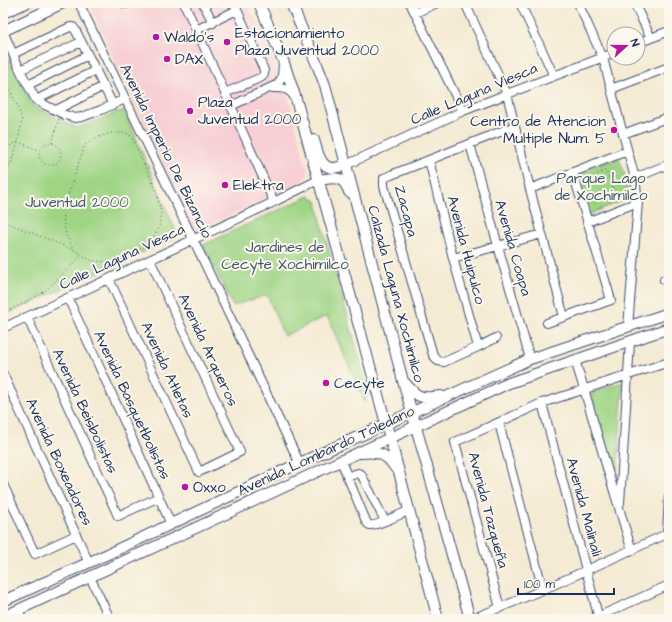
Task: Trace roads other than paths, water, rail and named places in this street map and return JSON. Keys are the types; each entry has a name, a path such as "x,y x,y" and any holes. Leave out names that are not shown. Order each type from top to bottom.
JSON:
{"main road":[{"path":"3,14 26,3"},
{"path":"3,31 64,3"},
{"path":"260,3 284,62 296,99 410,510 438,619"},
{"name":"Calzada Laguna Xochimilco","path":"291,3 322,78 403,381 470,619"},
{"path":"290,81 297,94 320,160 325,165 333,168 346,165"},
{"path":"318,180 335,178 340,179 346,185 365,253 374,270"},
{"name":"Avenida Lombardo Toledano","path":"4,598 89,563 386,424 530,359 669,313"},
{"name":"Avenida Lombardo Toledano","path":"3,617 20,615 90,576 509,383 669,328"},
{"path":"575,360 577,344"},
{"path":"403,381 415,394 421,397 429,398 451,395"},
{"path":"357,453 379,453 391,462 400,474"},
{"path":"142,553 140,548 142,542 169,525"},
{"path":"90,576 109,562 110,553"}],"street":[{"name":"Avenida Imperio De Bizancio","path":"79,3 300,464"},
{"path":"184,3 274,202"},
{"path":"203,3 213,23"},
{"path":"410,3 463,111"},
{"path":"415,13 437,3"},
{"path":"465,3 506,94 564,317"},
{"path":"520,3 554,76"},
{"path":"578,3 603,58 635,178 638,202 628,327"},
{"path":"634,3 651,38"},
{"path":"196,30 213,23 236,7 264,70 264,74 262,77 225,93"},
{"path":"13,54 70,27 73,27 113,105"},
{"path":"3,31 20,70 36,100 75,118 87,116 125,99"},
{"path":"646,40 669,31"},
{"path":"20,70 82,42"},
{"path":"28,86 88,55"},
{"name":"Calle Laguna Viesca","path":"346,165 463,111 606,57"},
{"path":"231,106 278,84 281,80 284,62"},
{"path":"611,89 669,67"},
{"path":"36,100 96,70"},
{"path":"58,111 104,86"},
{"path":"270,88 285,89 292,93 296,99"},
{"path":"623,134 669,117"},
{"name":"Zacapa","path":"478,347 444,362 438,361 433,355 384,186 384,178 515,126"},
{"name":"Avenida Coapa","path":"470,144 530,359"},
{"path":"530,189 627,151"},
{"name":"Avenida Huipulco","path":"428,160 478,347"},
{"path":"635,178 669,164"},
{"path":"547,323 611,300 573,173"},
{"name":"Calle Laguna Viesca","path":"3,328 274,202 318,180"},
{"path":"587,222 638,202"},
{"path":"453,258 542,234"},
{"name":"Avenida Arqueros","path":"150,260 240,452 199,472"},
{"name":"Avenida Atletas","path":"109,279 199,472"},
{"name":"Avenida Basquetbolistas","path":"68,298 159,497 169,525"},
{"name":"Avenida Beisbolistas","path":"27,317 118,516 159,497"},
{"path":"478,347 496,338"},
{"path":"619,508 630,342"},
{"path":"575,360 632,551"},
{"path":"543,590 499,423 542,403 669,362"},
{"name":"Avenida Boxeadores","path":"3,374 89,563"},
{"name":"Avenida Malinali","path":"542,403 597,618"},
{"name":"Avenida Tazqueña","path":"499,423 455,442 500,608"},
{"path":"341,461 369,525 373,526 410,510"},
{"path":"347,477 358,473 361,474 385,521"},
{"path":"3,484 35,554 76,534"},
{"path":"470,619 543,590 668,534 669,496"},
{"path":"90,576 110,619"},
{"path":"597,618 669,585"}],"place":[{"name":"Waldo's","path":"156,37"},
{"name":"Estacionamiento Plaza Juventud 2000","path":"227,42"},
{"name":"DAX","path":"167,59"},
{"name":"Plaza Juventud 2000","path":"190,111"},
{"name":"Centro de Atencion Multiple Num. 5","path":"614,130"},
{"name":"Elektra","path":"225,185"},
{"name":"Cecyte","path":"326,383"},
{"name":"Oxxo","path":"185,487"}],"park label":[{"name":"Parque Lago de Xochimilco","path":"601,186"},
{"name":"Juventud 2000","path":"77,202"},
{"name":"Jardines de Cecyte Xochimilco","path":"285,256"}]}
